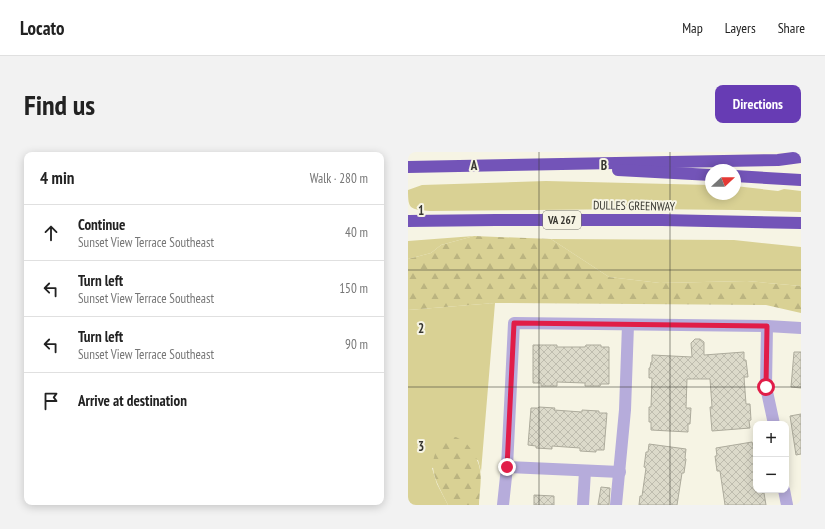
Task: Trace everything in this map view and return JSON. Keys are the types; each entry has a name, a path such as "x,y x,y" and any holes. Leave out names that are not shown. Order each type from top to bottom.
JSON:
{"highway":[{"path":"408,167 778,160 801,157"},
{"path":"517,164 705,175"},
{"path":"741,176 801,180"},
{"name":"DULLES GREENWAY","path":"408,221 504,220 716,222"},
{"path":"716,222 801,223"},
{"path":"716,222 801,229"}],"street":[{"path":"503,505 507,467 514,323 767,326 801,328"},
{"path":"616,505 625,410 628,324"},
{"path":"767,326 766,387 773,421"},
{"path":"507,467 620,472"},
{"path":"583,505 585,471"},
{"path":"785,493 787,505"}],"green space":[{"path":"546,181 705,185 705,200 741,200 741,187 778,191 784,189 801,191 801,212 640,209 430,211 414,209 410,205 408,190 422,185"},
{"path":"474,236 441,245 431,253 408,259 408,241"},
{"path":"474,236 551,239 609,277 660,283 747,281 801,286 801,313 766,305 495,303 408,310 408,259 431,253 441,245"},
{"path":"551,239 734,240 801,247 801,286 747,281 660,283 609,277"},
{"path":"495,303 481,472 478,460 432,468 437,484 448,505 408,505 408,310"},
{"path":"456,437 469,446 479,464 481,477 479,505 448,505 436,479 433,464 434,456 444,438"}],"building":[{"path":"695,339 700,339 704,342 704,355 744,352 744,360 746,360 748,377 744,377 746,404 750,404 750,428 712,431 710,379 687,379 686,408 691,408 688,432 651,430 651,422 649,422 649,407 651,407 652,378 649,378 649,368 652,362 652,355 692,357 691,343"},
{"path":"533,345 585,347 586,345 601,345 601,347 609,347 609,384 601,384 600,386 585,386 585,383 557,382 557,386 541,386 541,383 533,383"},
{"path":"794,352 801,352 801,388 791,387"},
{"path":"531,408 555,408 554,410 582,412 582,410 607,413 604,450 596,450 596,452 580,451 580,448 552,446 552,449 536,448 536,446 528,445"},
{"path":"801,414 801,454 796,455 790,416"},
{"path":"752,442 753,493 764,493 766,505 725,505 720,471 717,471 715,456 717,456 716,448"},
{"path":"649,444 686,449 684,473 682,473 677,505 639,505 640,496 642,496 646,468 644,467 646,452 648,452"},
{"path":"601,487 610,488 609,505 598,505"},
{"path":"534,495 554,496 554,505 534,505"}],"route":[{"path":"507,467 514,323 767,326 766,387"}]}
